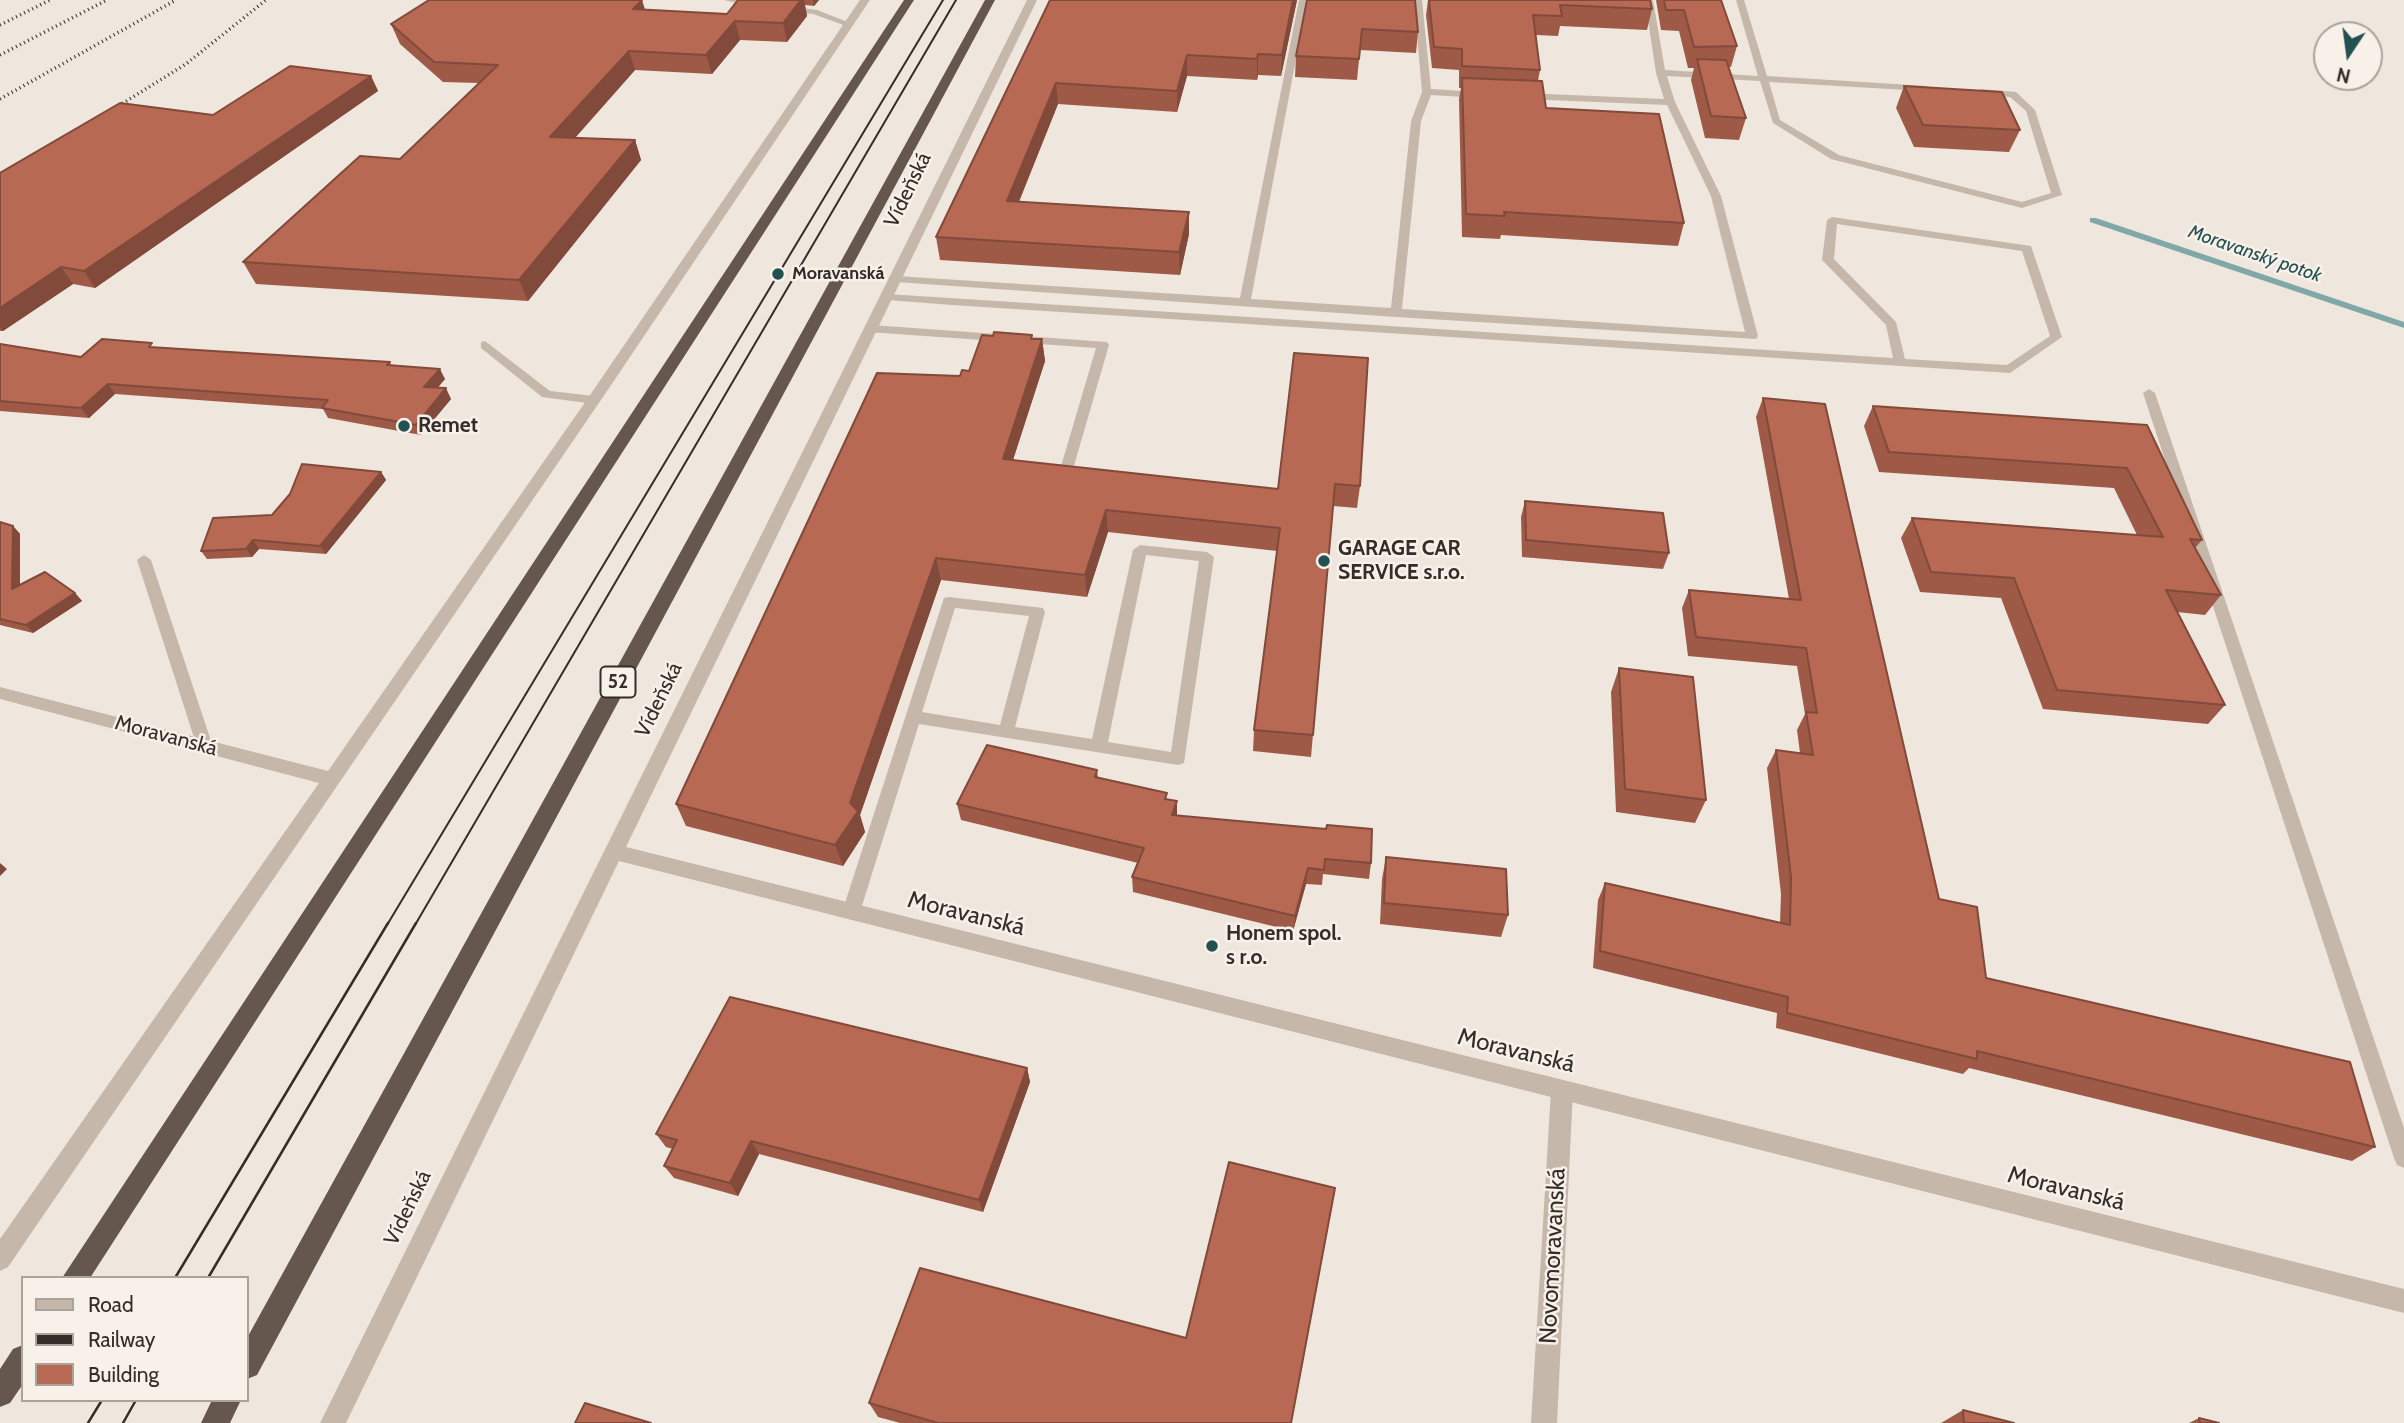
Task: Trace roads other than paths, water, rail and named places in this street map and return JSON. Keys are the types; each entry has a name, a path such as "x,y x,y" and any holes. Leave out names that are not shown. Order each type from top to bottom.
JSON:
{"highway":[{"path":"76,1276 909,0"},
{"name":"Vídeňská","path":"248,1363 990,0"},
{"path":"0,1393 21,1362"},
{"path":"215,1423 227,1402"}],"street":[{"path":"0,1259 594,400 865,0"},
{"name":"Vídeňská","path":"334,1423 1032,0"},
{"name":"Moravanská","path":"0,693 332,779"},
{"name":"Moravanská","path":"616,852 2404,1301"},
{"name":"Novomoravanská","path":"1544,1423 1562,1090"}],"lane":[{"path":"728,0 814,12 849,24"},
{"path":"1245,303 1303,0"},
{"path":"1396,314 1416,121 1427,92 1418,0"},
{"path":"896,279 1752,336 1716,196 1670,102 1661,73 1649,0"},
{"path":"1740,0 1760,77 1776,121 1835,157 2022,205 2057,195 2029,110 2014,94 1973,92"},
{"path":"1661,73 1934,89"},
{"path":"1427,92 1494,95"},
{"path":"1508,96 1670,102"},
{"path":"887,297 1900,362 2010,369 2056,337 2027,248 1832,220 1828,260 1892,324 1900,362"},
{"path":"872,329 1102,345 1066,473"},
{"path":"485,345 546,394 594,400"},
{"path":"2149,393 2404,1158"},
{"path":"913,717 1178,759 1207,557 1140,550 1099,746"},
{"path":"144,560 205,747"},
{"path":"851,912 949,602 1038,612 1006,732"}],"waterway":[{"name":"Moravanský potok","path":"2093,220 2404,325"}],"tram line":[{"path":"387,925 943,0"},
{"path":"415,925 956,0"},
{"path":"176,1276 388,923"},
{"path":"209,1276 416,923"},
{"path":"88,1423 101,1402"},
{"path":"123,1423 135,1402"}],"railway":[{"path":"0,25 50,0"},
{"path":"0,55 107,0"},
{"path":"0,99 176,0"},
{"path":"107,113 186,64 266,0"}],"place":[{"name":"Moravanská","path":"778,274"},
{"name":"Remet","path":"404,426"},
{"name":"GARAGE CAR SERVICE s.r.o.","path":"1324,561"},
{"name":"Honem spol. s r.o.","path":"1212,946"}]}
